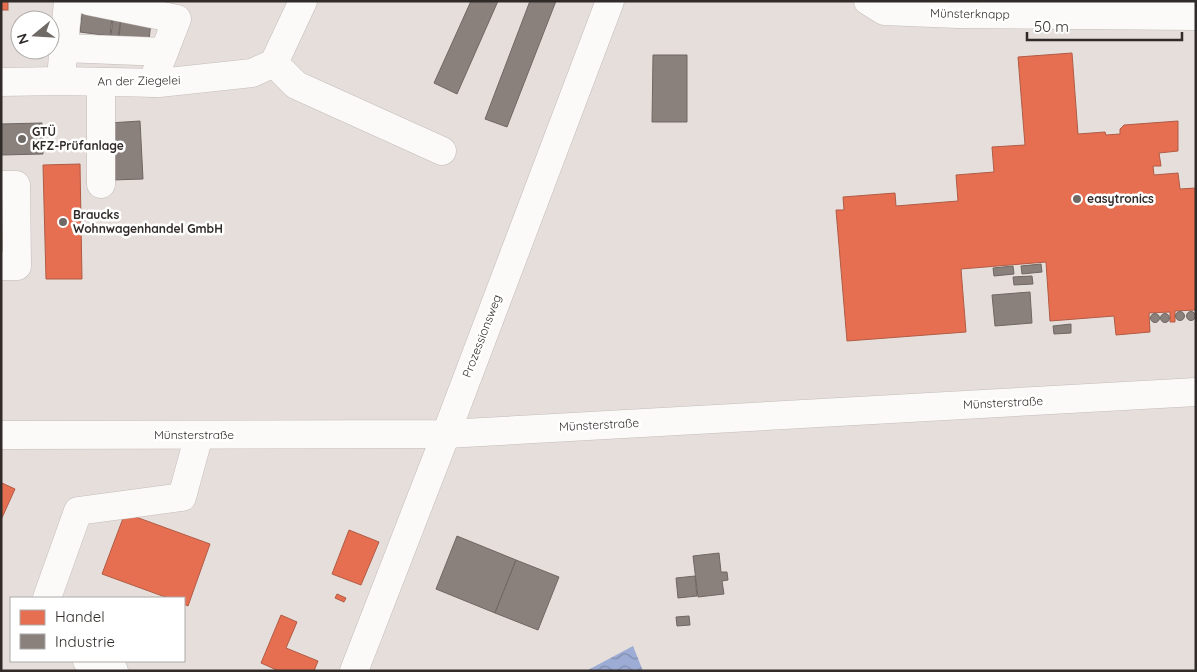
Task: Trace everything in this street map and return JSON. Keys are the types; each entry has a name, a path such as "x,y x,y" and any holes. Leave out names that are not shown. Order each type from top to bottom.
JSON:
{"main road":[{"path":"61,81 68,1"},
{"path":"89,1 177,19 152,84"},
{"path":"302,1 274,63 296,85 442,151"},
{"name":"Prozessionsweg","path":"354,671 610,1"},
{"name":"Münsterknapp","path":"868,1 884,11 948,14 1196,16"},
{"path":"64,48 164,52"},
{"name":"An der Ziegelei","path":"1,82 61,81 152,84 252,73 274,63"},
{"path":"101,82 101,184"},
{"path":"1,185 16,185 18,266 1,266"},
{"name":"Münsterstraße","path":"1,435 446,434 1196,392"},
{"path":"47,597 78,511 182,497 199,435"},
{"path":"89,662 114,671"}],"water":[{"path":"633,646 643,671 587,671 588,670"}],"building: Handel":[{"path":"1,1 8,1 8,10 1,10"},
{"name":"easytronics","path":"1072,53 1078,134 1105,132 1106,135 1120,134 1120,129 1124,125 1178,121 1178,151 1159,153 1161,166 1153,166 1154,175 1178,173 1180,189 1196,188 1196,310 1175,311 1175,322 1170,322 1170,312 1149,313 1150,332 1116,335 1114,316 1050,321 1046,262 961,269 966,332 847,341 836,210 844,210 843,197 895,193 896,206 958,201 956,175 994,172 992,147 1025,145 1018,57"},
{"name":"Braucks Wohnwagenhandel GmbH","path":"80,164 82,279 46,279 43,165"},
{"path":"1,203 4,203 4,248 1,248"},
{"path":"1,484 15,489 1,520"},
{"path":"125,513 210,544 188,606 185,604 185,597 165,597 102,574"},
{"path":"349,530 379,542 361,585 332,574"},
{"path":"337,594 346,598 344,602 335,598"},
{"path":"281,615 297,622 286,648 318,661 314,671 279,671 261,663"}],"building: Industrie":[{"path":"471,1 498,1 457,94 434,83"},
{"path":"530,1 556,1 507,127 485,119"},
{"path":"82,14 112,17 110,36 80,32"},
{"path":"113,17 121,18 118,37 111,36"},
{"path":"121,18 151,22 149,40 119,37"},
{"path":"653,55 687,55 687,122 652,122"},
{"path":"140,121 143,179 112,180 109,123"},
{"name":"GTÜ KFZ-Prüfanlage","path":"42,123 43,154 1,155 1,124"},
{"path":"1041,264 1042,272 1022,274 1021,266"},
{"path":"1013,266 1014,274 994,276 993,268"},
{"path":"1032,276 1033,284 1014,285 1013,277"},
{"path":"1030,292 1032,323 995,326 992,295"},
{"path":"1180,311 1185,316 1180,321 1175,316"},
{"path":"1191,311 1196,316 1191,321 1186,316"},
{"path":"1155,313 1160,318 1155,323 1150,318"},
{"path":"1165,313 1170,318 1165,323 1160,318"},
{"path":"1071,324 1071,333 1054,334 1053,326"},
{"path":"457,536 516,560 495,613 436,589"},
{"path":"719,553 721,572 727,572 728,580 722,581 724,594 698,597 693,556"},
{"path":"516,560 559,577 538,630 495,613"},
{"path":"695,576 697,596 678,598 676,578"},
{"path":"689,616 690,625 677,626 676,617"}],"place":[{"name":"GTÜ KFZ-Prüfanlage","path":"22,139"},
{"name":"easytronics","path":"1077,199"},
{"name":"Braucks Wohnwagenhandel GmbH","path":"63,222"}]}
